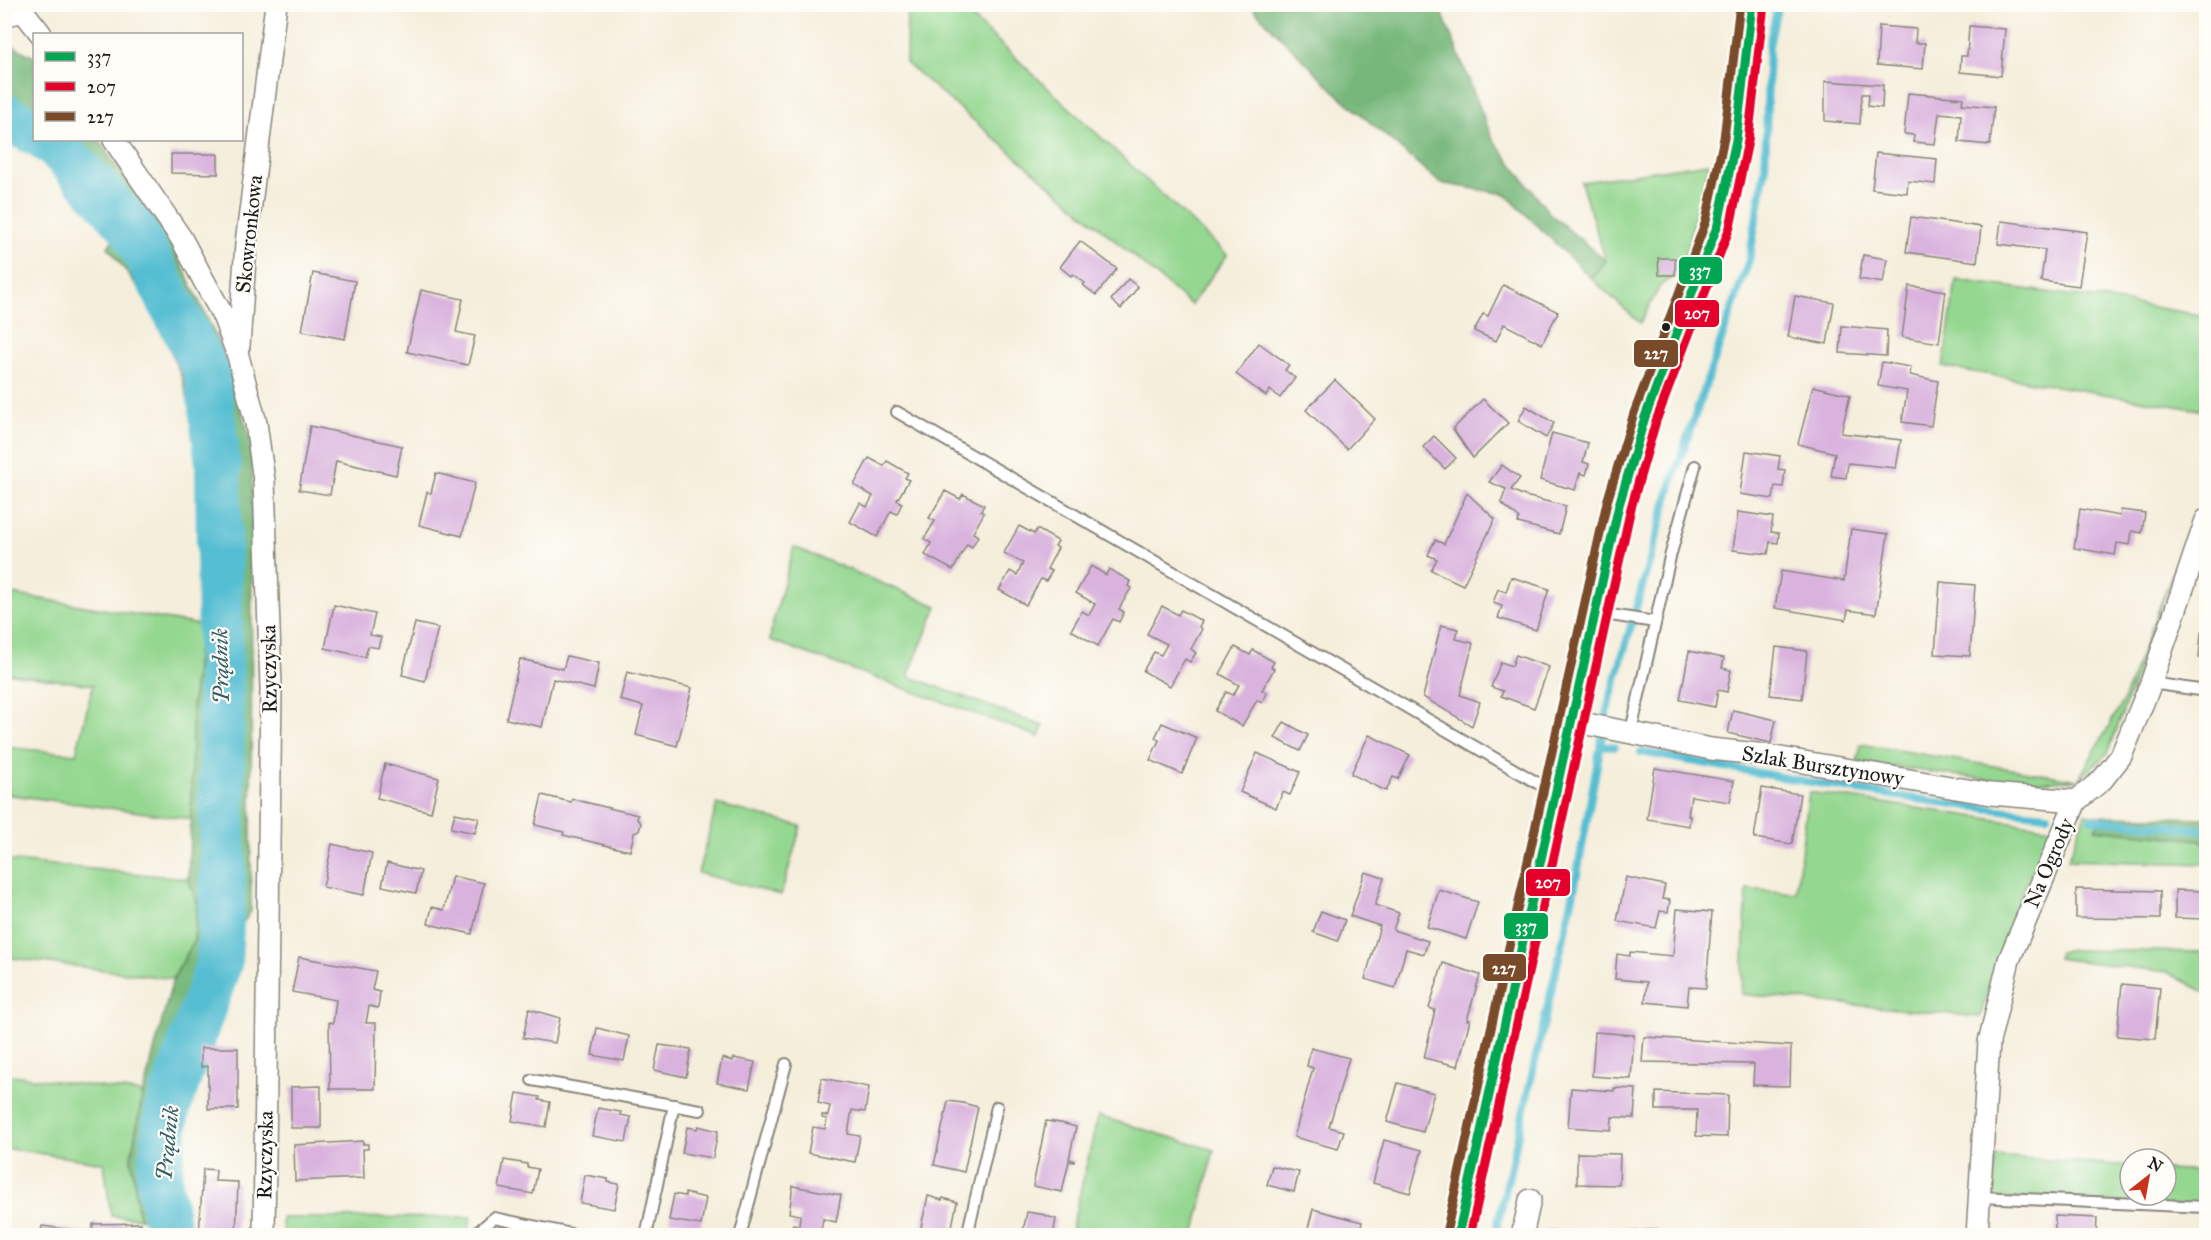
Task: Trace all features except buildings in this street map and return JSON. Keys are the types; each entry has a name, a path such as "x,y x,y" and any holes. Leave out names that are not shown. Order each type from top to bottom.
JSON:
{"main road":[{"path":"1458,1236 1556,793 1584,723 1605,614 1619,505 1638,436 1721,214 1736,140 1752,4"}],"street":[{"name":"Skowronkowa","path":"238,356 246,244 276,4"},
{"path":"17,11 40,33"},
{"name":"Rzyczyska","path":"115,141 181,238 224,318 238,356 256,423 264,481 271,688 264,1236"},
{"name":"Na Ogrody","path":"1977,1236 1989,1042 2009,960 2076,801 2102,780 2121,756 2151,683 2206,520"},
{"name":"Szlak Bursztynowy","path":"1584,723 1711,749 1757,754 1991,794 2076,801"},
{"path":"1522,1236 1530,1200"}],"lane":[{"path":"897,412 1556,793"},
{"path":"1625,730 1651,622 1695,466"},
{"path":"1605,614 1651,622"},
{"path":"2151,683 2206,691"},
{"path":"740,1236 786,1064"},
{"path":"532,1080 700,1110"},
{"path":"646,1236 674,1105"},
{"path":"967,1236 997,1107"},
{"path":"1979,1197 2206,1207"},
{"path":"478,1236 479,1232 494,1218 580,1236"}],"green space":[{"path":"907,5 959,5 1227,255 1191,305 906,63"},
{"path":"1257,5 1439,5 1492,138 1549,213 1606,261 1591,278 1505,194 1440,183 1334,91 1254,10"},
{"path":"13,46 33,56 33,141 99,141 170,240 225,356 252,445 251,911 234,936 183,1086 169,1145 171,1221 187,1228 188,1235 158,1235 154,1220 139,1218 131,1158 143,1093 173,979 194,941 197,902 188,879 192,707 200,625 195,425 182,378 151,305 108,247 115,236 82,188 5,123 5,48"},
{"path":"1709,163 1681,271 1660,286 1640,323 1591,278 1606,261 1581,182"},
{"path":"1956,280 2122,302 2206,316 2206,411 1943,367"},
{"path":"794,547 937,606 908,676 1043,726 1039,737 770,640"},
{"path":"2177,562 2108,753 2078,780 2123,701"},
{"path":"5,593 200,625 192,707 191,819 5,794 4,747 76,754 93,685 5,673"},
{"path":"1861,744 2078,780 2012,783 1857,762"},
{"path":"1809,792 2051,828 2018,901 1980,1017 1741,994 1747,889 1796,893"},
{"path":"717,804 801,826 781,895 698,873"},
{"path":"2085,814 2102,816 2096,828 2202,840 2206,846 2206,864 2068,860"},
{"path":"2102,816 2206,818 2206,846 2201,840 2095,829"},
{"path":"5,860 188,879 197,902 194,941 173,979 5,957"},
{"path":"2074,950 2206,952 2206,993 2167,972 2057,958 2059,952"},
{"path":"4,1074 143,1093 131,1158 139,1218 111,1216 104,1163 5,1148"},
{"path":"1098,1116 1214,1150 1194,1235 1070,1235"},
{"path":"1995,1156 2118,1165 2118,1203 1994,1198"},
{"path":"2178,1170 2206,1171 2206,1207 2178,1206"},
{"path":"471,1217 467,1236 283,1235 282,1218"}],"waterway":[{"path":"1495,1236 1573,896 1607,710 1672,482 1749,260 1765,169 1769,46 1778,4"},
{"name":"Prądnik","path":"4,116 33,131"},
{"name":"Prądnik","path":"49,141 54,143 133,229 207,373 218,465 223,883 219,963 167,1110 159,1177 169,1236"},
{"path":"1600,745 1614,747"},
{"path":"1641,752 1894,796 2047,815"},
{"path":"2091,819 2206,830"}],"transit line":[{"name":"227","path":"1446,1233 1607,502 1634,413 1706,221 1724,138 1740,4"},
{"name":"337","path":"1458,1236 1619,505 1645,417 1718,224 1736,140 1752,4"},
{"name":"207","path":"1470,1236 1631,508 1656,421 1730,227 1748,141 1764,5"}]}
